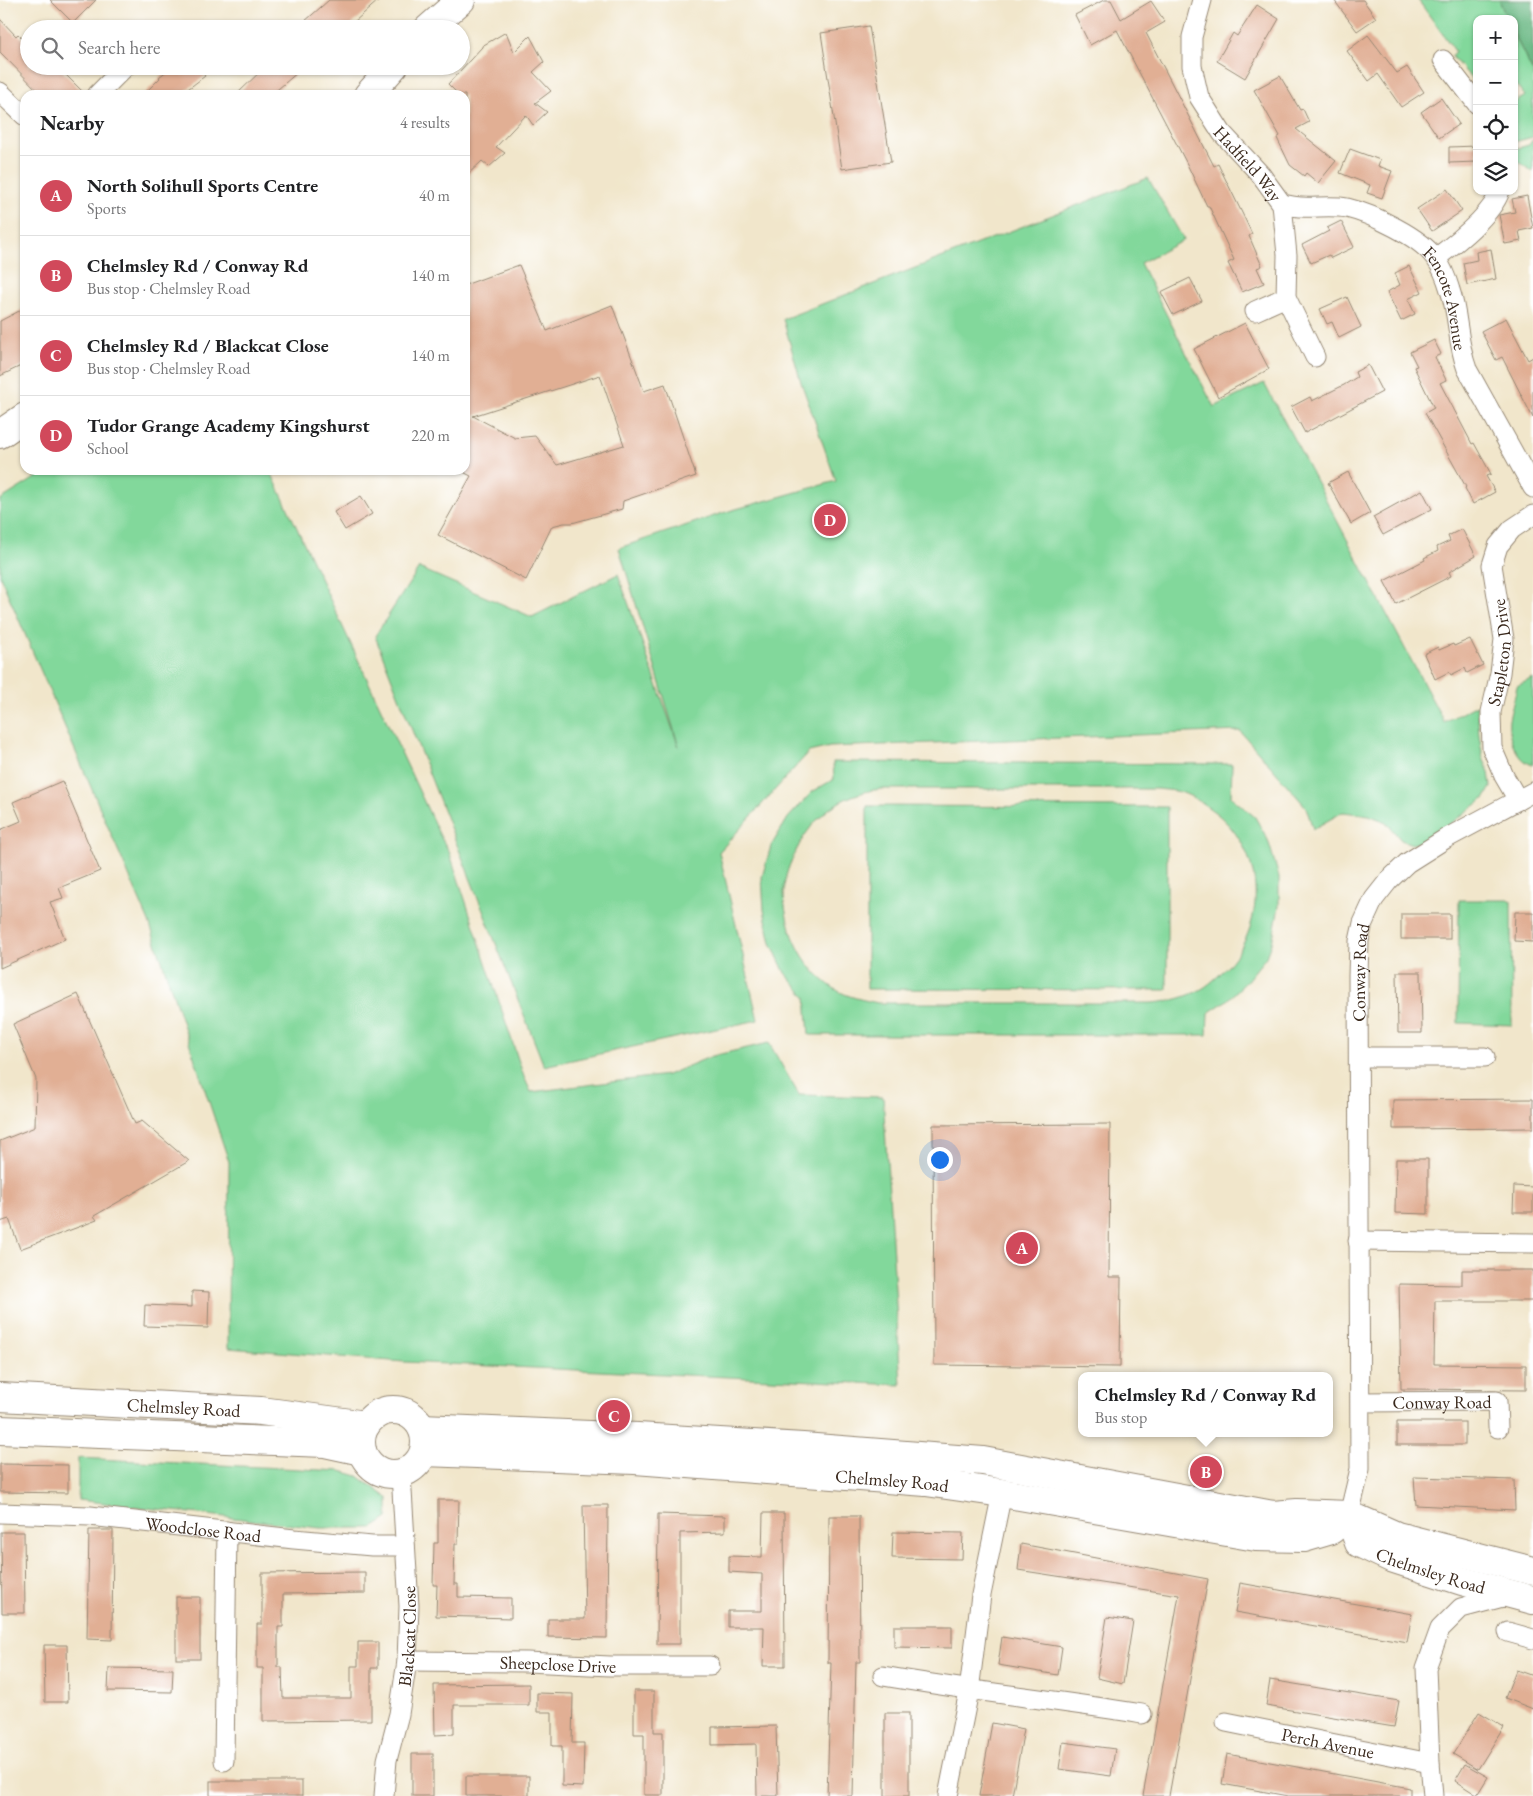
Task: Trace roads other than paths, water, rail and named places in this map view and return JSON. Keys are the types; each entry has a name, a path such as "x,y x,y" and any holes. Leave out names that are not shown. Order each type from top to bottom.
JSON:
{"street":[{"path":"439,20 462,0"},
{"name":"Hadfield Way","path":"1200,1 1192,37 1192,66 1199,97 1222,133 1260,175 1282,204 1287,255 1286,297 1315,357"},
{"path":"1443,60 1473,99"},
{"path":"102,90 117,75"},
{"path":"372,90 386,75"},
{"path":"0,92 20,111"},
{"path":"1436,258 1460,240 1496,200 1498,195"},
{"name":"Fencote Avenue","path":"1282,204 1301,207 1346,208 1370,216 1395,227 1416,240 1436,258 1450,288 1455,306 1458,338 1467,369 1533,488"},
{"path":"1255,311 1286,297"},
{"path":"0,434 20,420"},
{"name":"Stapleton Drive","path":"1526,796 1504,776 1492,748 1490,712 1500,673 1504,639 1492,565 1498,546 1512,529 1533,515"},
{"name":"Conway Road","path":"1349,1515 1360,1469 1361,1402 1358,1241 1359,941 1374,899 1407,863 1526,796"},
{"path":"1360,1057 1485,1057"},
{"path":"1358,1241 1533,1243"},
{"name":"Chelmsley Road","path":"0,1397 262,1411 366,1425"},
{"name":"Conway Road","path":"1361,1402 1497,1401 1498,1428"},
{"path":"395,1410 407,1413 418,1422 423,1440 416,1465 401,1474 378,1472 368,1464 362,1452 361,1438 366,1425 378,1414 395,1410"},
{"name":"Chelmsley Road","path":"0,1430 324,1443 362,1452"},
{"name":"Chelmsley Road","path":"423,1440 638,1437 803,1447 983,1462 1273,1515 1297,1513 1349,1515 1397,1536 1533,1571"},
{"name":"Chelmsley Road","path":"423,1440 635,1460 926,1482 1002,1493 1256,1537 1304,1538 1331,1530 1349,1515"},
{"name":"Blackcat Close","path":"384,1796 387,1760 399,1714 406,1661 409,1606 401,1474"},
{"path":"948,1796 969,1691 981,1595 1002,1493"},
{"name":"Woodclose Road","path":"0,1513 90,1516 372,1546 406,1546"},
{"name":"Chelmsley Road","path":"1349,1515 1359,1543 1391,1558 1462,1581 1523,1597"},
{"path":"224,1761 226,1531"},
{"path":"1433,1796 1426,1668 1440,1629 1461,1608 1523,1597"},
{"path":"1508,1632 1533,1639"},
{"name":"Sheepclose Drive","path":"406,1661 527,1662 610,1666 710,1666"},
{"path":"884,1676 969,1691 1142,1714"},
{"name":"Perch Avenue","path":"1226,1722 1430,1763"}],"place":[{"name":"Tudor Grange Academy Kingshurst","path":"830,520"},
{"name":"North Solihull Sports Centre","path":"1022,1248"},
{"name":"Chelmsley Rd / Blackcat Close","path":"614,1416"},
{"name":"Chelmsley Rd / Conway Rd","path":"1206,1472"}]}
